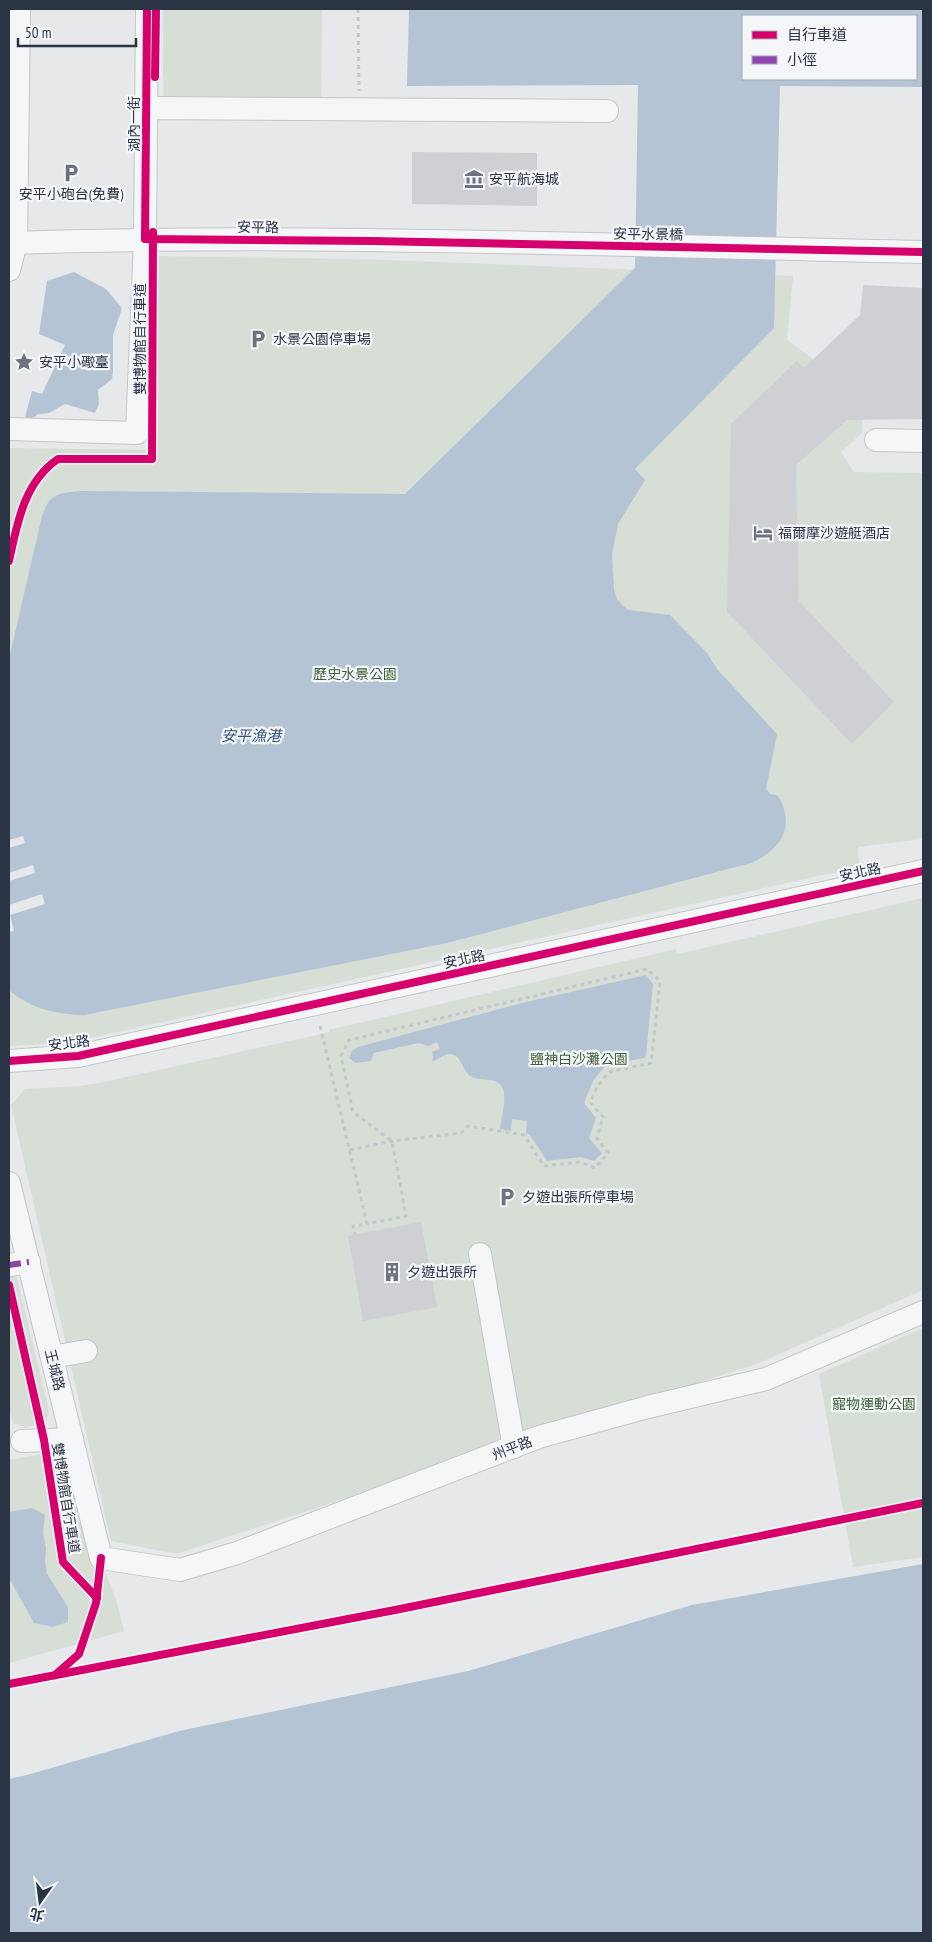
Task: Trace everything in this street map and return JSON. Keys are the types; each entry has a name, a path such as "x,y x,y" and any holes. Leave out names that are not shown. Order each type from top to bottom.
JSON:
{"street":[{"path":"9,270 16,243 18,9"},
{"name":"湖內一街","path":"9,429 137,433 145,239 147,9"},
{"path":"146,109 607,111"},
{"name":"安平路","path":"16,243 145,239 372,241"},
{"name":"安平水景橋","path":"372,241 923,252"},
{"path":"876,440 923,441"},
{"name":"安北路","path":"9,1060 78,1056 923,871"},
{"name":"王城路","path":"9,1183 19,1263 52,1357 101,1558"},
{"path":"480,1254 514,1447"},
{"name":"州平路","path":"101,1558 180,1570 237,1553 540,1437 648,1407 766,1379 923,1312"},
{"path":"52,1357 86,1351"},
{"path":"22,1441 72,1439"}],"path":[{"path":"358,9 359,109"},
{"path":"350,1150 392,1141 461,1133 468,1126 524,1135 544,1166 580,1162 595,1168 608,1153 596,1138 603,1118 590,1102 598,1085 609,1072 651,1062 660,982 647,969 350,1040 341,1056 352,1112 392,1141 406,1216 353,1226 355,1235"},
{"path":"320,1026 367,1224"}],"green space":[{"path":"163,9 322,9 321,101 163,99"},
{"name":"安平漁港","path":"156,256 361,259 793,276 787,340 814,360 862,410 862,433 841,452 854,472 923,473 923,839 858,847 859,867 68,1043 9,1046 9,448 156,450"},
{"name":"鹽神白沙灘公園","path":"923,898 923,1290 759,1363 176,1554 111,1541 11,1105 25,1089 81,1086 104,1082 330,1032 329,1030 676,949 677,954"},
{"path":"9,1245 49,1411 46,1422 24,1428 13,1423 9,1409"},
{"name":"寵物運動公園","path":"923,1328 923,1557 853,1567 819,1374"},
{"path":"59,1451 116,1600 124,1631 9,1663 9,1460"}],"water":[{"name":"安平漁港","path":"409,9 923,9 923,87 780,86 774,328 635,469 645,480 618,524 612,554 614,589 617,599 623,606 629,610 670,615 707,653 717,669 777,734 766,789 770,794 777,795 780,798 784,809 785,827 779,842 767,854 751,863 447,943 84,1015 53,1012 26,1002 17,996 9,990 9,659 42,516 48,503 61,494 81,491 405,494 635,268 638,85 407,86"},
{"path":"74,272 106,289 122,308 113,335 112,379 98,390 99,404 95,413 65,404 49,413 38,414 32,419 25,417 32,391 42,394 65,345 39,334 47,281"},
{"path":"646,975 653,984 646,1055 644,1058 606,1065 593,1081 584,1103 596,1118 589,1138 602,1153 594,1161 581,1157 547,1161 530,1135 526,1133 527,1121 512,1119 511,1131 500,1129 504,1102 502,1087 496,1081 470,1076 459,1059 453,1055 445,1055 432,1062 432,1052 440,1049 437,1042 429,1046 418,1043 374,1053 371,1061 356,1063 349,1058 352,1051 358,1047 522,1003"},
{"path":"32,1508 45,1515 43,1533 46,1548 45,1562 47,1574 68,1607 68,1622 53,1627 34,1623 9,1578 9,1512"},
{"path":"923,1564 923,1933 9,1933 9,1779 179,1731 468,1671 692,1605"}],"pier":[{"path":"23,836 25,843 9,848 9,840"},
{"path":"33,865 35,873 9,881 9,873"},
{"path":"42,894 45,904 10,915 14,931 9,932 9,905"}],"building":[{"name":"安平航海城","path":"412,152 537,153 537,206 412,204"},
{"name":"福爾摩沙遊艇酒店","path":"863,285 923,288 923,419 847,420 796,465 799,601 894,702 852,744 727,612 731,424 797,361 804,368 860,315"},
{"name":"夕遊出張所","path":"421,1222 437,1307 363,1321 348,1236"}],"marked path":[{"path":"9,1265 29,1262"}],"cycle path":[{"path":"147,9 145,239 372,241 923,252"},
{"path":"155,77 156,9"},
{"name":"雙博物館自行車道","path":"9,561 19,519 30,492 46,468 58,459 152,459 153,232"},
{"path":"9,1061 78,1056 923,871"},
{"name":"雙博物館自行車道","path":"9,1285 44,1440 63,1562 97,1598"},
{"path":"9,1684 395,1610 923,1503"},
{"path":"55,1675 79,1654 96,1603 101,1558"}],"place":[{"name":"安平小砲台(免費)","path":"71,173"},
{"name":"安平航海城","path":"474,179"},
{"name":"水景公園停車場","path":"258,339"},
{"name":"安平小礮臺","path":"24,362"},
{"name":"福爾摩沙遊艇酒店","path":"763,533"},
{"name":"夕遊出張所停車場","path":"507,1197"},
{"name":"夕遊出張所","path":"392,1272"}],"park label":[{"name":"歷史水景公園","path":"355,674"}]}
